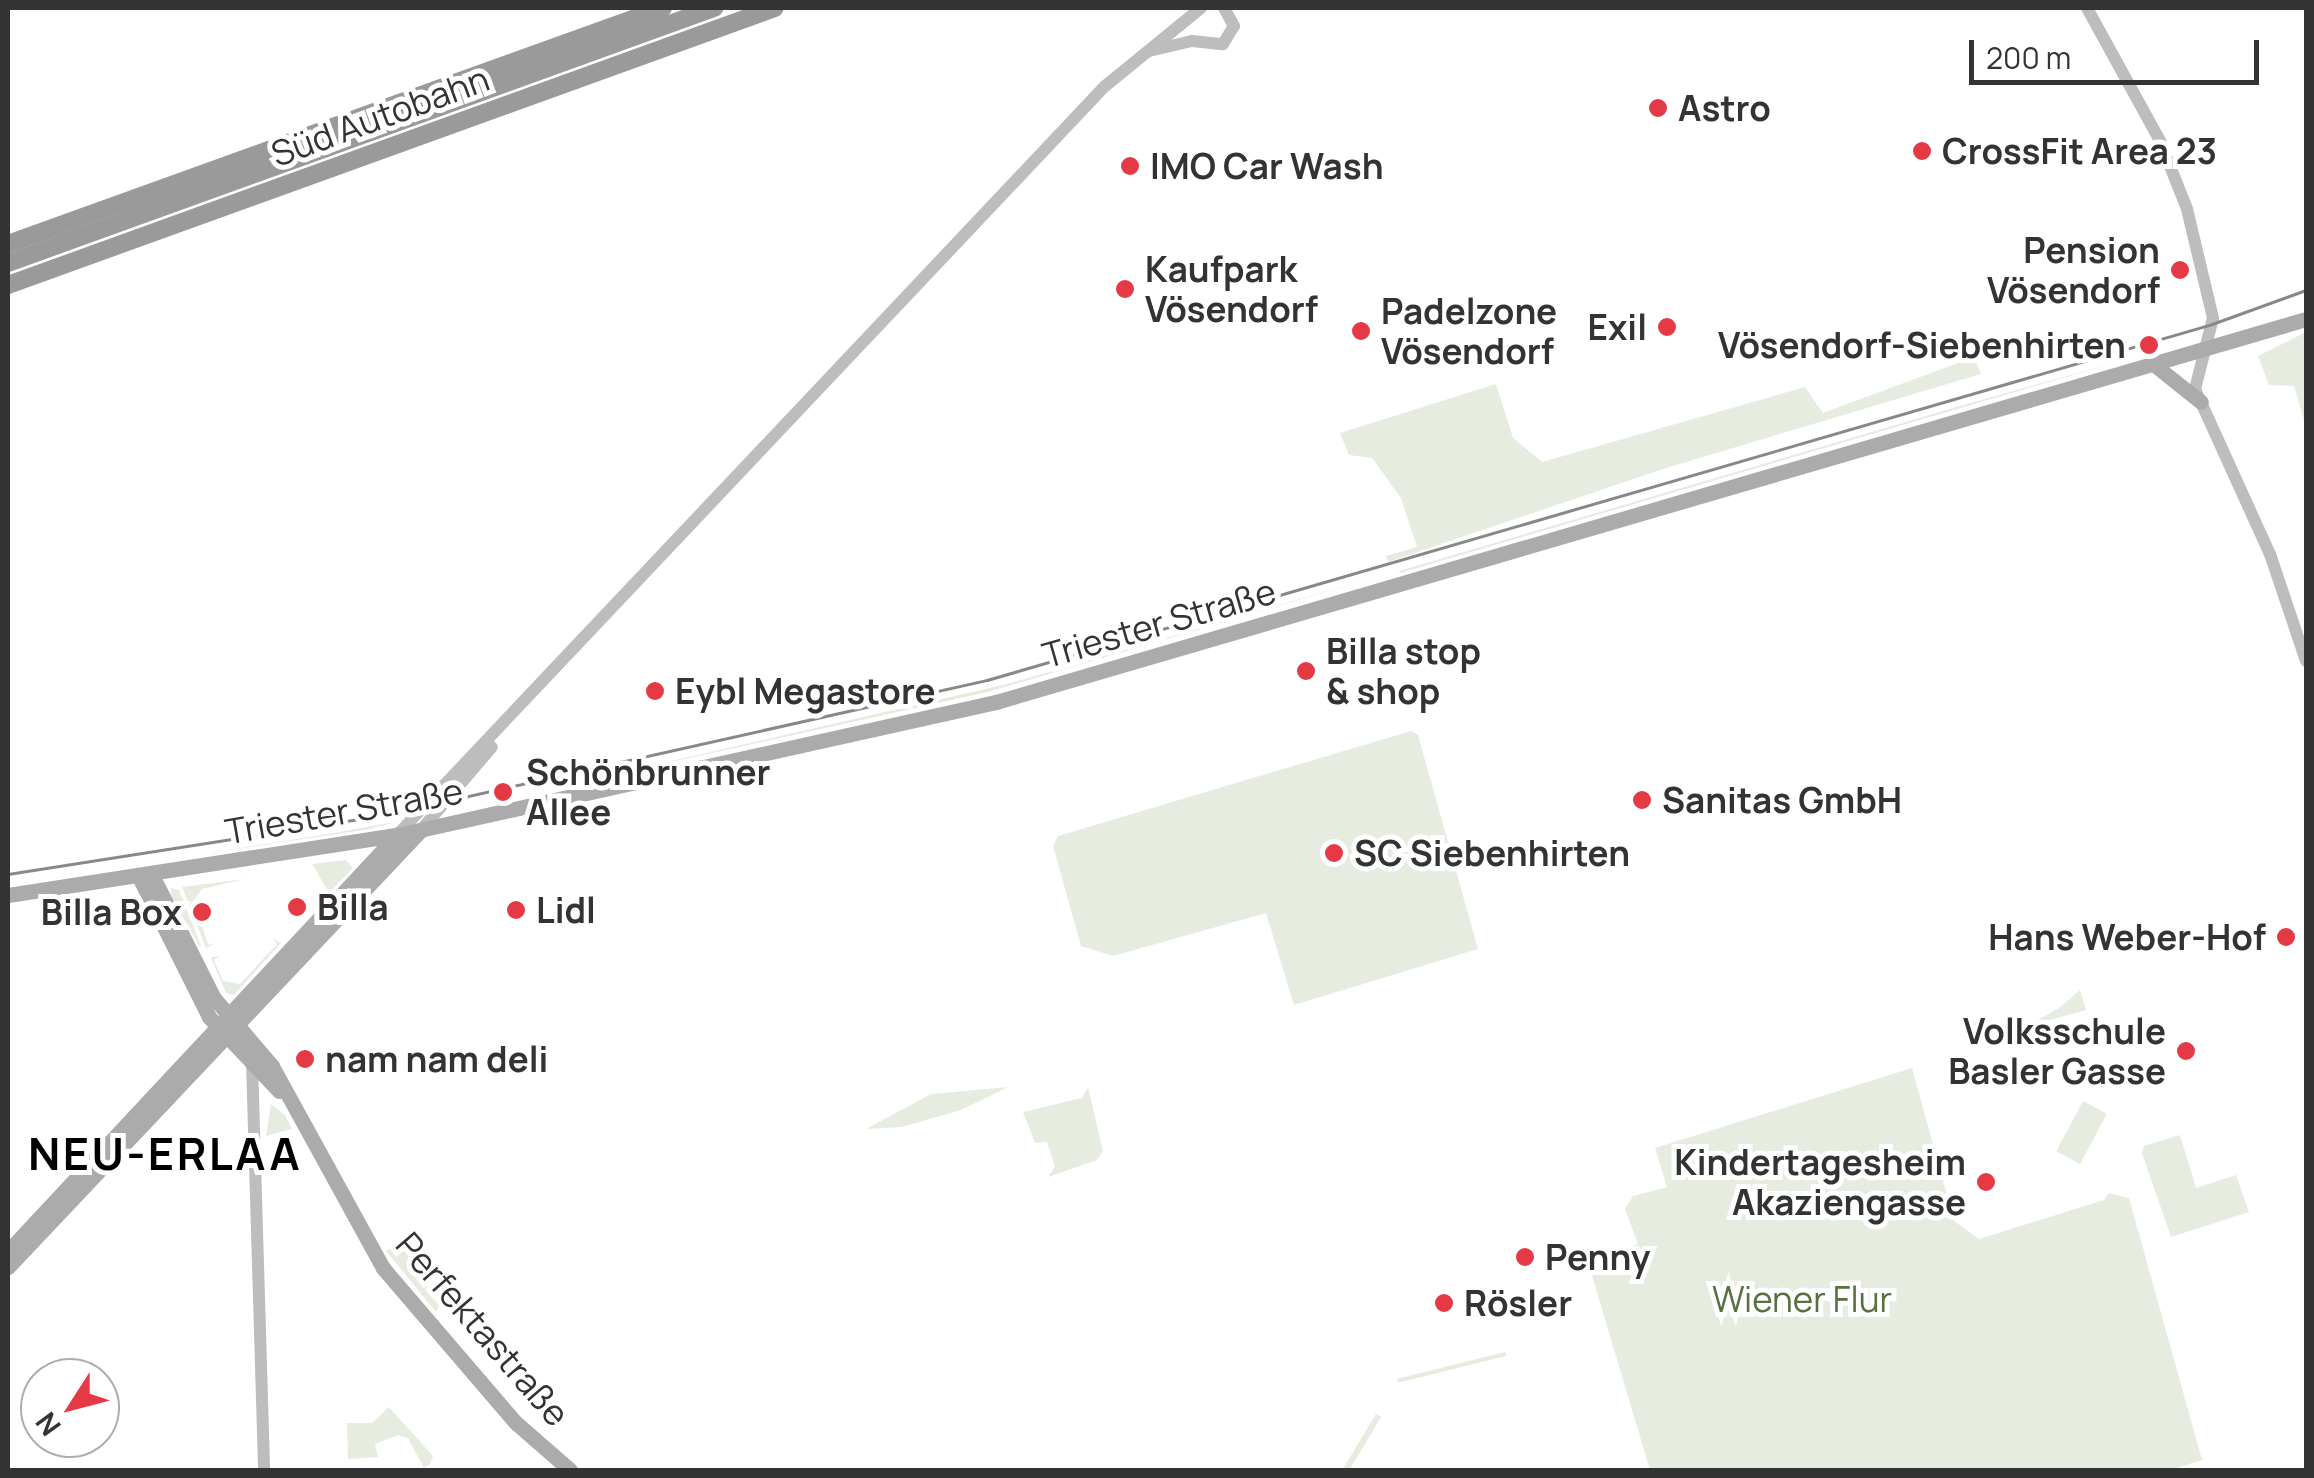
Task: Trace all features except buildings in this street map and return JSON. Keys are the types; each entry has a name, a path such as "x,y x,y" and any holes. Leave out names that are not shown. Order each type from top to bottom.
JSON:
{"highway":[{"path":"8,244 663,8"},
{"name":"Süd Autobahn","path":"8,263 714,8"},
{"name":"Süd Autobahn","path":"8,285 775,8"}],"main road":[{"path":"1147,51 1198,40 1212,47 1230,39 1234,22 1224,8"},
{"path":"2087,8 2160,141 2187,208 2212,312 2195,382 2270,554 2306,661"},
{"path":"1198,40 1199,11"},
{"path":"8,1267 358,874 508,724 1104,86 1199,11"},
{"name":"Triester Straße","path":"8,895 397,835 996,702 2201,355 2306,320"},
{"path":"2158,367 2201,402"},
{"path":"8,1251 420,830 508,724"},
{"path":"342,845 358,862 358,874"},
{"name":"Perfektastraße","path":"145,874 226,1026 260,1060 300,1117 390,1278 514,1422 570,1470"},
{"path":"260,1060 254,1228 264,1470"}],"green space":[{"path":"2306,332 2306,427 2294,386 2269,385 2258,356"},
{"path":"1974,357 1981,374 1666,468 1388,562 1386,556 1417,547 1401,498 1372,458 1349,455 1340,433 1496,384 1513,438 1542,462 1805,387 1823,413"},
{"path":"2127,359 1400,573 1399,571 1960,406"},
{"path":"1386,574 988,692 554,788 1011,683"},
{"name":"SC Siebenhirten","path":"1411,731 1418,735 1478,949 1294,1005 1266,913 1113,956 1081,946 1053,846 1058,836"},
{"path":"399,821 370,829 197,855 334,833"},
{"path":"346,860 353,868 329,893 312,864"},
{"path":"245,879 202,889 194,900 208,945 216,943 206,948 182,887"},
{"path":"171,888 179,890 200,947 171,897"},
{"path":"272,938 281,943 234,995 226,993 211,958 221,955 214,960 223,981 240,984 277,944"},
{"path":"2080,990 2086,1010 2025,1027 2059,1008"},
{"name":"Wiener Flur","path":"1912,1068 1954,1221 1979,1239 2104,1200 2109,1193 2129,1198 2202,1460 2170,1470 1650,1470 1587,1259 1638,1244 1625,1209 1633,1196 1667,1187 1655,1148"},
{"path":"1008,1087 961,1110 902,1127 866,1129 931,1094"},
{"path":"1088,1087 1103,1151 1097,1160 1048,1177 1055,1167 1047,1142 1035,1143 1023,1112 1082,1098"},
{"path":"2083,1101 2107,1114 2080,1164 2056,1151"},
{"path":"271,1104 285,1115 292,1129 266,1136"},
{"path":"2180,1135 2196,1188 2236,1175 2249,1212 2171,1237 2142,1153 2144,1146"},
{"path":"402,1242 411,1246 405,1251 436,1302 443,1299 436,1312 386,1251"},
{"path":"1505,1352 1506,1356 1398,1383 1397,1379"},
{"path":"389,1407 433,1456 424,1468 408,1438 398,1435 375,1444 378,1457 348,1459 347,1423 372,1423"},
{"path":"1376,1414 1381,1417 1349,1470 1342,1470"}],"tram line":[{"path":"8,874 379,816 987,680 2212,324 2306,290"}],"place":[{"name":"Astro","path":"1658,108"},
{"name":"CrossFit Area 23","path":"1922,151"},
{"name":"IMO Car Wash","path":"1130,166"},
{"name":"Pension Vösendorf","path":"2180,270"},
{"name":"Kaufpark Vösendorf","path":"1125,289"},
{"name":"Exil","path":"1667,327"},
{"name":"Padelzone Vösendorf","path":"1361,331"},
{"name":"Vösendorf-Siebenhirten","path":"2149,345"},
{"name":"Billa stop & shop","path":"1306,671"},
{"name":"Eybl Megastore","path":"655,691"},
{"name":"Schönbrunner Allee","path":"503,792"},
{"name":"Sanitas GmbH","path":"1642,800"},
{"name":"SC Siebenhirten","path":"1334,853"},
{"name":"Billa","path":"297,907"},
{"name":"Lidl","path":"516,910"},
{"name":"Billa Box","path":"202,912"},
{"name":"Hans Weber-Hof","path":"2286,937"},
{"name":"Volksschule Basler Gasse","path":"2186,1051"},
{"name":"nam nam deli","path":"305,1059"},
{"name":"Kindertagesheim Akaziengasse","path":"1986,1182"},
{"name":"Penny","path":"1525,1257"},
{"name":"Rösler","path":"1444,1303"}],"district":[{"name":"NEU-ERLAA","path":"165,1154"}]}
